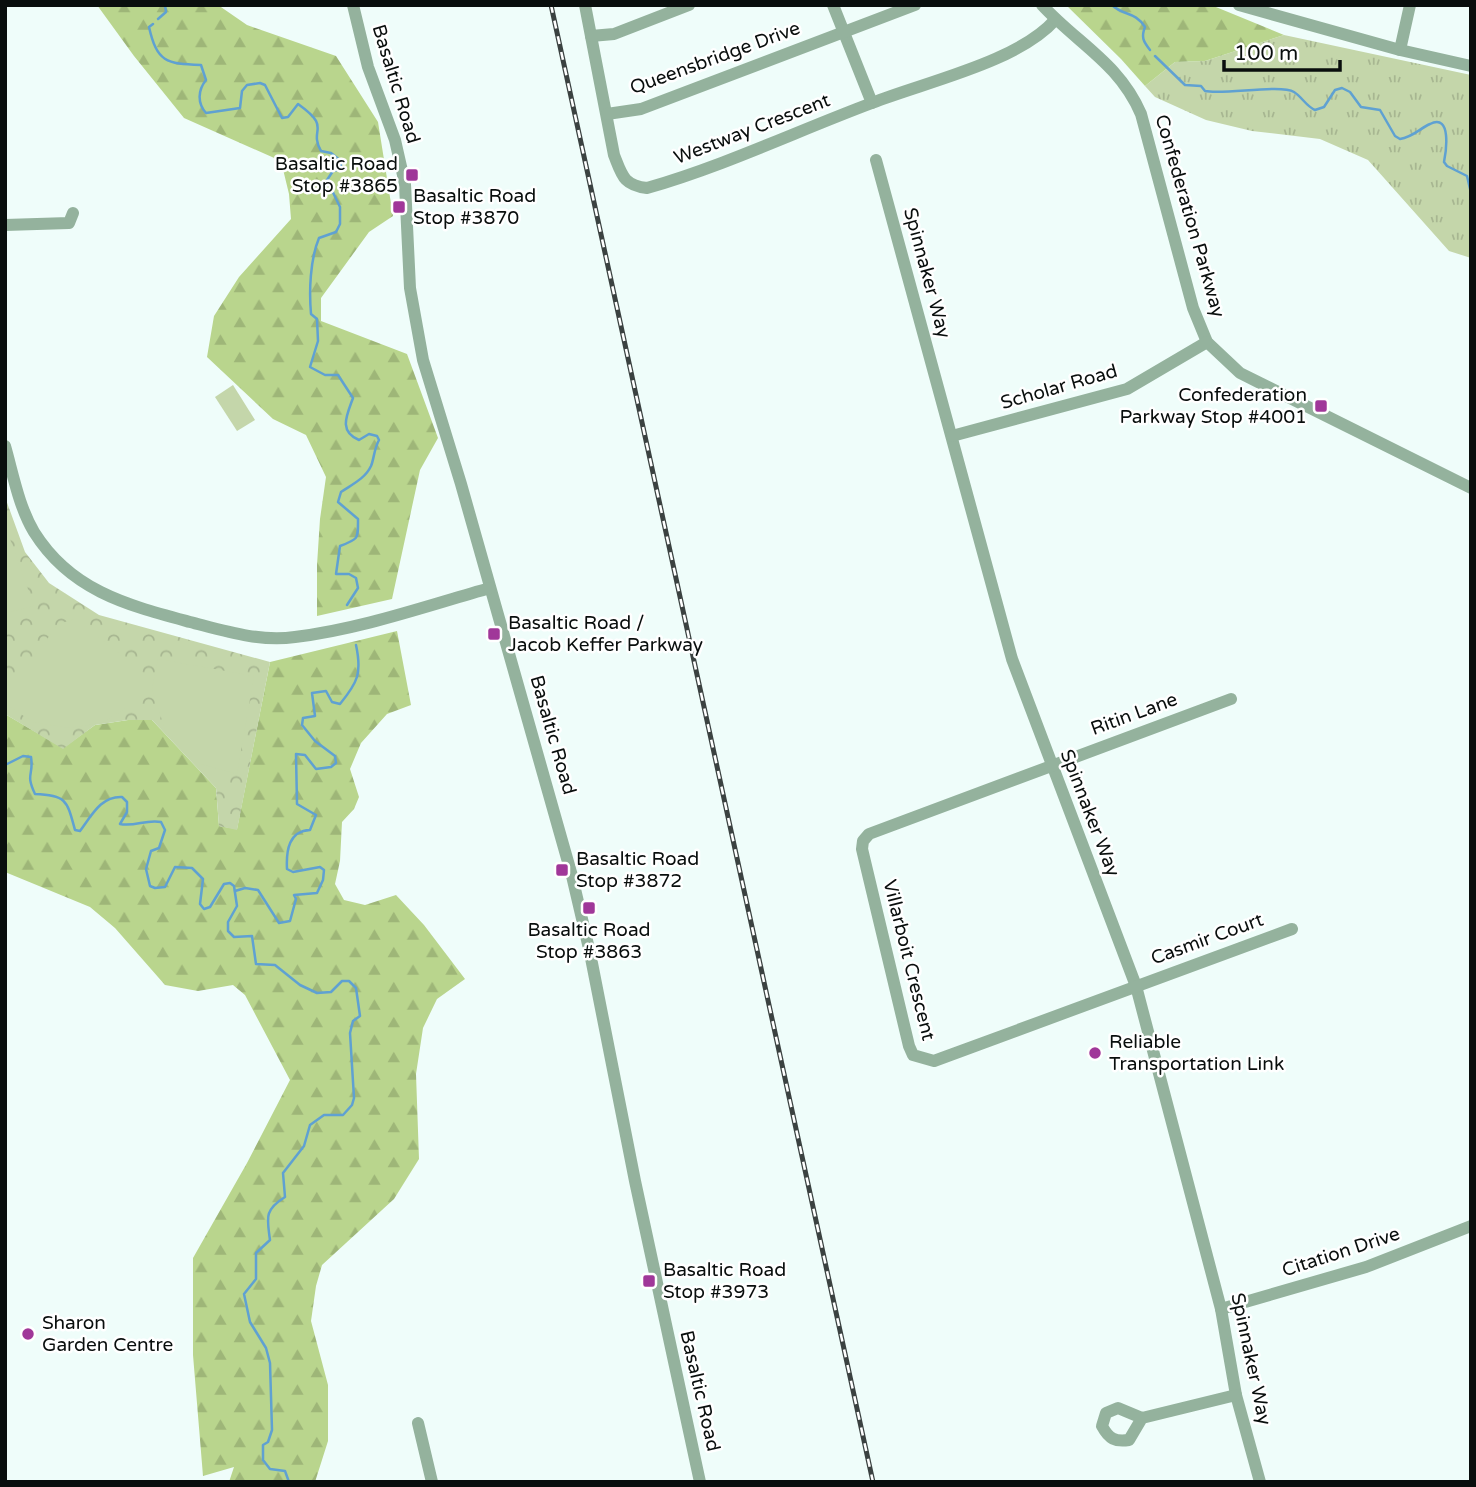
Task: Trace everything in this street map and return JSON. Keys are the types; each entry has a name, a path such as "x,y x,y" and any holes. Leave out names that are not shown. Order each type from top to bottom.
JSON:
{"street":[{"name":"Basaltic Road","path":"353,5 368,67 395,140 405,184 410,288 423,360 558,820 580,909 644,1226 700,1482"},
{"name":"Westway Crescent","path":"584,5 614,155 623,176 633,186 647,187 746,154 872,103 1005,54 1049,27 1055,20"},
{"path":"591,36 614,34 669,9 689,5"},
{"path":"833,5 872,103"},
{"name":"Queensbridge Drive","path":"607,114 641,109 915,5"},
{"name":"Confederation Parkway","path":"1042,5 1117,75 1134,97 1142,114 1193,308 1207,342 1240,373 1471,488"},
{"path":"1239,5 1399,50 1471,66"},
{"path":"1399,50 1410,5"},
{"name":"Spinnaker Way","path":"876,160 1012,659 1136,986 1221,1309 1236,1395 1260,1482"},
{"path":"5,225 69,223 74,213"},
{"name":"Scholar Road","path":"952,436 1127,389 1207,342"},
{"path":"5,446 34,531 53,556 87,585 105,596 143,609 242,635 294,638 490,588"},
{"name":"Ritin Lane","path":"1051,765 1231,699"},
{"name":"Villarboit Crescent","path":"1051,765 878,830 863,841 862,849 909,1046 913,1055 934,1061 1136,986"},
{"name":"Casmir Court","path":"1136,986 1292,929"},
{"name":"Citation Drive","path":"1221,1309 1366,1267 1471,1226"},
{"path":"1142,1418 1236,1395"},
{"path":"418,1423 432,1482"}],"green space":[{"path":"97,5 218,5 247,25 336,56 378,122 393,216 369,232 321,298 321,321 407,354 438,438 420,470 392,599 317,616 317,565 326,477 306,435 273,419 207,357 214,316 239,277 291,219 289,194 281,161 184,118"},
{"path":"1066,5 1211,5 1284,35 1205,61 1175,62 1145,86"},
{"path":"1284,35 1471,75 1471,258 1449,251 1368,160 1320,139 1252,131 1206,120 1155,97 1145,86 1175,62 1205,61"},
{"path":"233,385 255,420 237,431 215,397"},
{"path":"5,497 25,552 49,583 99,615 270,662 237,830 219,826 216,788 152,720 95,725 63,749 5,714"},
{"path":"5,525 34,606 5,613"},
{"path":"75,619 150,678 128,707 102,723 68,728 33,722 5,704 5,697 58,624"},
{"path":"397,631 411,705 387,714 361,743 350,769 359,797 354,809 342,822 340,861 335,884 344,900 365,905 396,895 424,925 465,979 437,999 423,1028 416,1074 419,1159 394,1199 322,1265 311,1321 328,1385 328,1441 315,1482 229,1482 234,1467 203,1476 193,1355 193,1258 290,1080 245,995 233,985 198,991 165,985 115,928 90,907 5,872 5,714 63,748 95,725 152,720 216,788 219,826 237,829 270,662"},
{"path":"158,659 254,676 237,774 201,764 166,733 152,689"}],"waterway":[{"path":"158,19 166,12 165,5"},
{"path":"1112,5 1141,22 1145,27 1143,39 1150,50"},
{"path":"153,24 149,27 152,39 165,59 179,64 201,65 206,80 201,88 200,101 206,113 240,108 242,91 247,85 260,83 265,85 282,118 288,117 298,104 309,112 317,124 321,151 331,153 341,161 341,169 333,171 327,180 340,207 340,224 336,232 319,238 312,266 311,314 317,319 318,341 310,367 325,375 338,375 353,398 346,422 348,432 359,440 369,434 377,436 379,440 368,471 341,492 338,502 358,519 356,537 340,546 336,574 349,574 356,578 358,588 347,605"},
{"path":"1155,56 1185,85 1201,86 1205,91 1214,92 1287,90 1297,94 1315,110 1324,107 1335,90 1342,88 1350,92 1361,107 1380,110 1395,136 1400,139 1430,124 1442,124 1446,135 1444,162 1467,176 1471,193"},
{"path":"235,891 245,888 258,890 279,923 290,921 296,899 294,895 317,893 324,870 320,867 293,872 287,869 290,843 297,834 310,830 316,815 297,804 296,754 305,755 316,769 331,767 336,763 335,756 315,741 302,725 303,718 315,716 312,693 326,691 332,702 340,704 346,696 357,677 359,663 356,645"},
{"path":"5,765 23,756 31,757 30,778 35,794 60,798 70,812 75,830 80,831 103,803 122,797 127,802 127,812 120,824 161,822 165,830 159,848 151,851 146,869 150,886 165,887 175,867 192,868 203,879 200,904 204,909 210,907 224,884 230,883 234,886 237,906 228,922 228,931 234,937 252,936 256,964 275,965 300,985 317,993 331,992 342,981 349,981 356,988 360,1016 353,1021 350,1033 354,1098 352,1105 343,1115 324,1115 310,1125 304,1146 283,1173 285,1197 273,1206 268,1215 270,1240 256,1253 256,1279 244,1294 250,1322 266,1348 270,1363 272,1430 268,1442 263,1445 263,1460 270,1469 285,1471 289,1482"}],"railway":[{"path":"551,5 873,1482"}],"place":[{"name":"Basaltic Road Stop #3865","path":"412,175"},
{"name":"Basaltic Road Stop #3870","path":"399,207"},
{"name":"Confederation Parkway Stop #4001","path":"1321,406"},
{"name":"Basaltic Road / Jacob Keffer Parkway","path":"494,634"},
{"name":"Basaltic Road Stop #3872","path":"562,870"},
{"name":"Basaltic Road Stop #3863","path":"589,908"},
{"name":"Reliable Transportation Link","path":"1095,1053"},
{"name":"Basaltic Road Stop #3973","path":"649,1281"},
{"name":"Sharon Garden Centre","path":"28,1334"}]}
